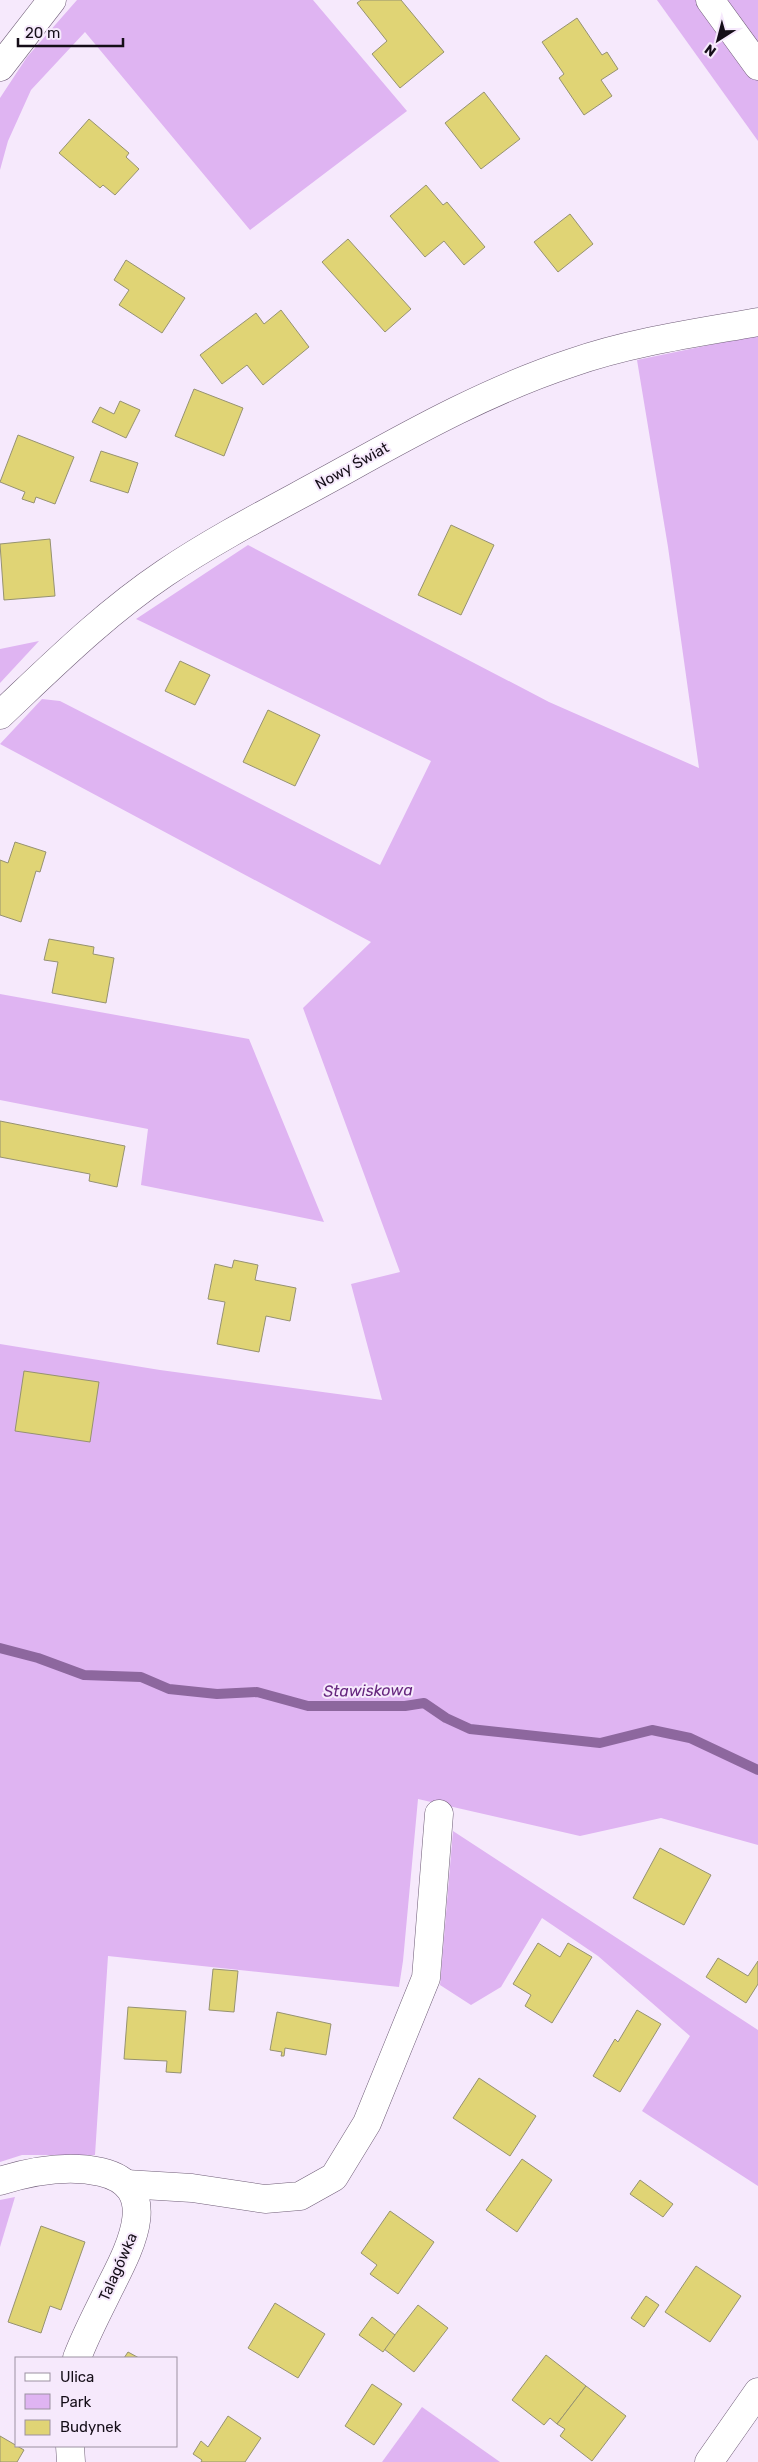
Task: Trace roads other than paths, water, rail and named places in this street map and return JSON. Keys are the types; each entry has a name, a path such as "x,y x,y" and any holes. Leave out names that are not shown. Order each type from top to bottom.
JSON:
{"street":[{"path":"0,68 52,0"},
{"path":"710,0 758,66"},
{"name":"Nowy Świat","path":"0,715 89,631 165,573 223,538 395,443 490,394 571,362 660,340 758,322"},
{"path":"0,2181 35,2173 79,2168 113,2175 126,2184 192,2188 265,2199 300,2196 334,2176 368,2123 426,1978 439,1814"},
{"name":"Talagówka","path":"77,2357 132,2242 137,2221 137,2210 126,2184"},
{"path":"710,2462 758,2392"},
{"path":"70,2447 71,2462"}],"waterway":[{"name":"Stawiskowa","path":"0,1648 38,1658 84,1675 141,1677 169,1689 217,1694 257,1692 308,1706 405,1706 424,1703 446,1718 470,1729 600,1743 652,1730 690,1738 758,1770"}]}
